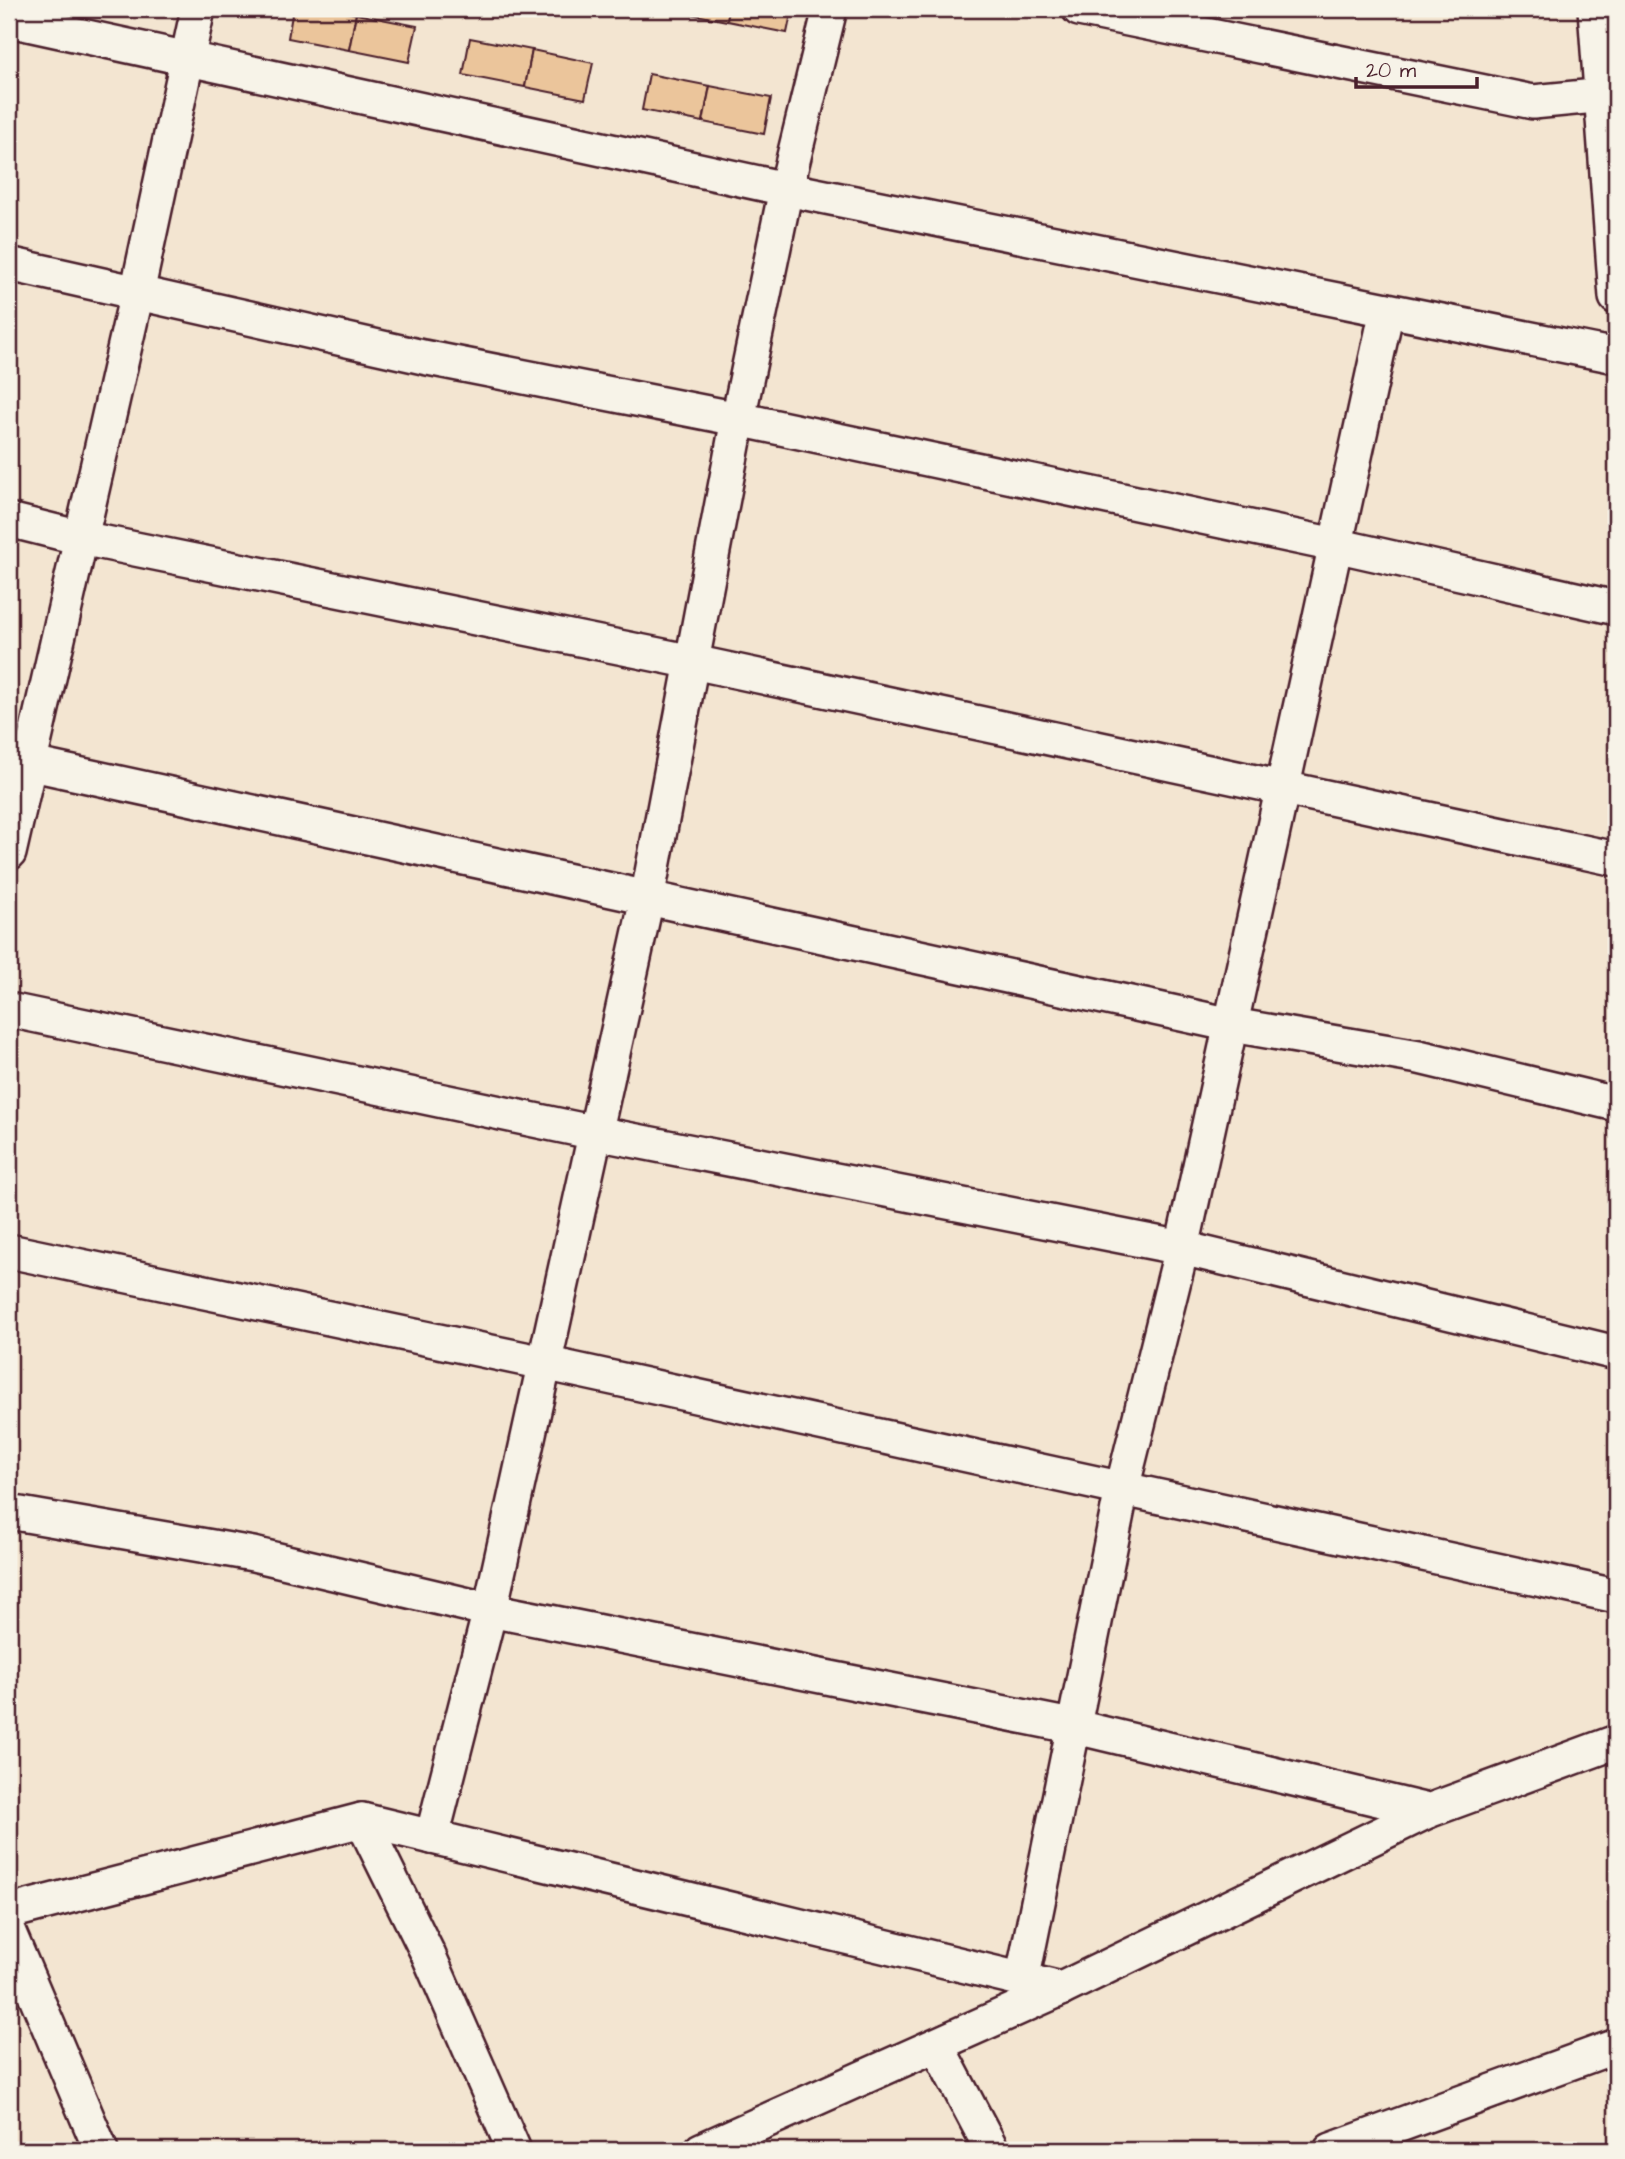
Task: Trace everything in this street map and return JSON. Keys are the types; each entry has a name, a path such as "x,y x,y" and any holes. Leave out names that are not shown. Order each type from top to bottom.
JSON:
{"street":[{"path":"9,852 19,761 81,538 198,9"},
{"path":"432,1837 490,1610 647,899 738,419 786,189 830,9"},
{"path":"1079,9 1533,102 1608,94"},
{"path":"1595,9 1608,94 1616,297"},
{"path":"9,20 786,189 1616,356"},
{"path":"9,264 423,357 738,419 1335,545 1616,608"},
{"path":"1022,1980 1076,1727 1122,1489 1182,1248 1387,310"},
{"path":"9,520 81,538 692,662 1616,859"},
{"path":"19,761 1232,1025 1419,1057 1616,1104"},
{"path":"9,1010 596,1133 1182,1248 1616,1353"},
{"path":"9,1251 544,1363 1616,1596"},
{"path":"9,1512 253,1554 490,1610 1076,1727 1428,1811"},
{"path":"701,2150 1061,1989 1428,1811 1616,1742"},
{"path":"362,1820 429,1956 514,2150"},
{"path":"9,1912 362,1820 1061,1989"},
{"path":"9,1933 101,2150"},
{"path":"937,2046 992,2150"},
{"path":"1331,2150 1616,2046"}],"building":[{"path":"293,9 330,9 356,14 349,50 288,38"},
{"path":"665,9 729,9 727,21"},
{"path":"729,9 792,9 787,33 727,21"},
{"path":"356,14 417,26 409,62 349,50"},
{"path":"470,38 532,50 525,87 463,75"},
{"path":"532,50 593,63 585,99 525,87"},
{"path":"649,74 710,86 703,122 642,110"},
{"path":"710,86 771,98 764,134 703,122"}]}
